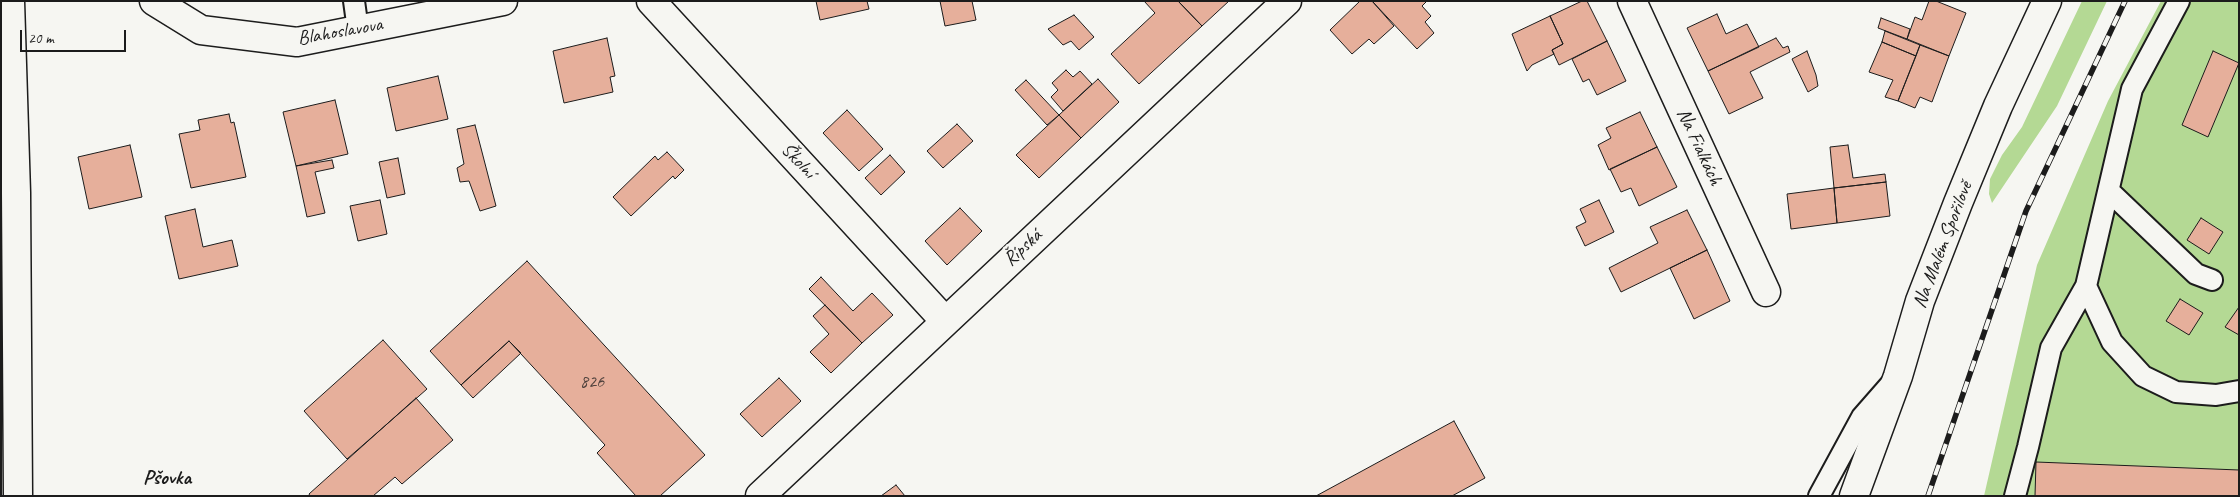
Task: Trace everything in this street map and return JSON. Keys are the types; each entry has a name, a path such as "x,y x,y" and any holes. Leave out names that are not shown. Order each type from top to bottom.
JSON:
{"street":[{"path":"10,1 16,192 18,496"},
{"name":"Blahoslavova","path":"154,1 201,30 297,42 503,1"},
{"name":"Školní","path":"651,1 945,321"},
{"name":"Řípská","path":"760,496 1287,1"},
{"name":"Na Fialkách","path":"1632,1 1766,292"},
{"name":"Na Malém Spořilově","path":"1854,496 1898,376 1920,301 1958,203 1998,106 2047,1"}],"lane":[{"path":"354,1 358,30"},
{"path":"2015,496 2051,348 2086,286 2132,89 2179,1"},
{"path":"2109,191 2196,274 2212,280"},
{"path":"2086,286 2112,342 2143,376 2176,392 2216,395 2239,392"},
{"path":"1819,496 1862,416 1898,376"}],"green space":[{"path":"2082,1 2107,1 2057,106 1992,203 1989,194 1990,179 2002,155 2022,127"},
{"path":"2161,1 2239,1 2239,496 1984,496 2037,265 2108,101"}],"building":[{"path":"816,1 867,1 869,9 820,20"},
{"path":"940,1 972,1 976,20 945,26"},
{"path":"1144,1 1178,1 1202,26 1139,84 1111,54 1155,13"},
{"path":"1178,1 1229,1 1202,26"},
{"path":"1360,1 1372,1 1394,26 1374,44 1369,39 1352,54 1330,30"},
{"path":"1372,1 1427,1 1422,6 1431,16 1425,22 1434,33 1417,49"},
{"path":"1582,1 1587,1 1607,41 1559,65 1552,50 1563,44 1550,16"},
{"path":"1929,1 1936,1 1966,13 1949,56 1907,39 1915,17 1922,20"},
{"path":"1717,14 1726,34 1747,24 1759,47 1708,71 1687,28"},
{"path":"1074,15 1094,37 1079,50 1071,41 1063,45 1048,29"},
{"path":"1550,16 1563,44 1552,50 1554,54 1532,65 1527,71 1512,34"},
{"path":"1881,18 1910,29 1907,39 1878,28"},
{"path":"1885,31 1920,45 1916,56 1882,42"},
{"path":"607,38 615,76 610,77 613,92 564,103 553,51"},
{"path":"1776,38 1783,48 1788,46 1790,52 1750,72 1763,98 1729,114 1708,71"},
{"path":"1607,41 1626,81 1597,95 1589,79 1583,82 1572,59"},
{"path":"1882,42 1916,56 1898,101 1885,97 1893,80 1869,72"},
{"path":"1920,45 1949,56 1932,102 1920,97 1915,108 1898,101"},
{"path":"1807,51 1818,86 1808,92 1792,59"},
{"path":"2213,51 2239,63 2208,137 2182,125"},
{"path":"1066,70 1073,77 1080,71 1092,84 1063,111 1051,97 1058,90 1052,83"},
{"path":"438,76 448,119 396,131 387,88"},
{"path":"1098,79 1119,102 1081,138 1059,115"},
{"path":"1026,80 1059,115 1047,125 1015,90"},
{"path":"335,100 348,154 296,166 283,112"},
{"path":"847,110 883,149 859,171 823,133"},
{"path":"1640,112 1657,147 1609,170 1598,145 1611,138 1606,128"},
{"path":"229,114 231,123 234,122 246,177 191,188 179,134 200,130 198,120"},
{"path":"1059,115 1081,138 1039,178 1016,155"},
{"path":"957,124 973,141 943,168 927,151"},
{"path":"475,125 496,206 480,211 469,181 460,182 457,168 464,164 457,129"},
{"path":"130,145 142,197 89,209 78,157"},
{"path":"1848,145 1853,178 1885,174 1886,182 1834,188 1830,147"},
{"path":"1657,147 1677,187 1639,206 1631,188 1621,192 1610,169"},
{"path":"667,152 684,170 675,179 673,176 631,216 613,197 655,156 658,160"},
{"path":"890,155 905,172 881,195 865,178"},
{"path":"398,158 405,194 387,198 379,162"},
{"path":"332,160 334,168 315,172 325,213 307,217 296,166"},
{"path":"1886,182 1890,216 1837,223 1834,188"},
{"path":"1834,188 1837,223 1791,229 1787,194"},
{"path":"380,200 387,234 358,241 350,206"},
{"path":"1599,200 1614,232 1585,246 1576,227 1586,222 1580,209"},
{"path":"960,208 982,231 947,265 925,241"},
{"path":"195,209 203,247 232,240 238,266 179,279 165,216"},
{"path":"1687,210 1707,250 1621,292 1609,268 1658,243 1650,227"},
{"path":"2201,218 2223,232 2209,254 2187,240"},
{"path":"1707,250 1730,301 1694,319 1670,268"},
{"path":"527,261 705,455 660,496 636,496 597,453 605,445 509,341 461,385 430,351"},
{"path":"821,277 853,311 872,293 893,315 862,343 809,289"},
{"path":"2180,299 2203,313 2189,335 2166,321"},
{"path":"825,305 862,343 831,373 810,352 829,334 813,316"},
{"path":"2239,307 2239,335 2225,327"},
{"path":"383,340 427,389 347,459 304,411"},
{"path":"509,341 521,353 473,398 461,385"},
{"path":"779,378 801,401 762,437 740,414"},
{"path":"416,398 453,440 402,484 395,477 373,496 310,496 309,494"},
{"path":"1454,421 1485,478 1452,496 1316,496"},
{"path":"2036,462 2239,470 2239,496 2035,496"},
{"path":"896,485 905,496 881,496"}],"railway":[{"path":"1928,496 2026,211 2125,1"}],"district":[{"name":"Pšovka","path":"167,478"}]}
